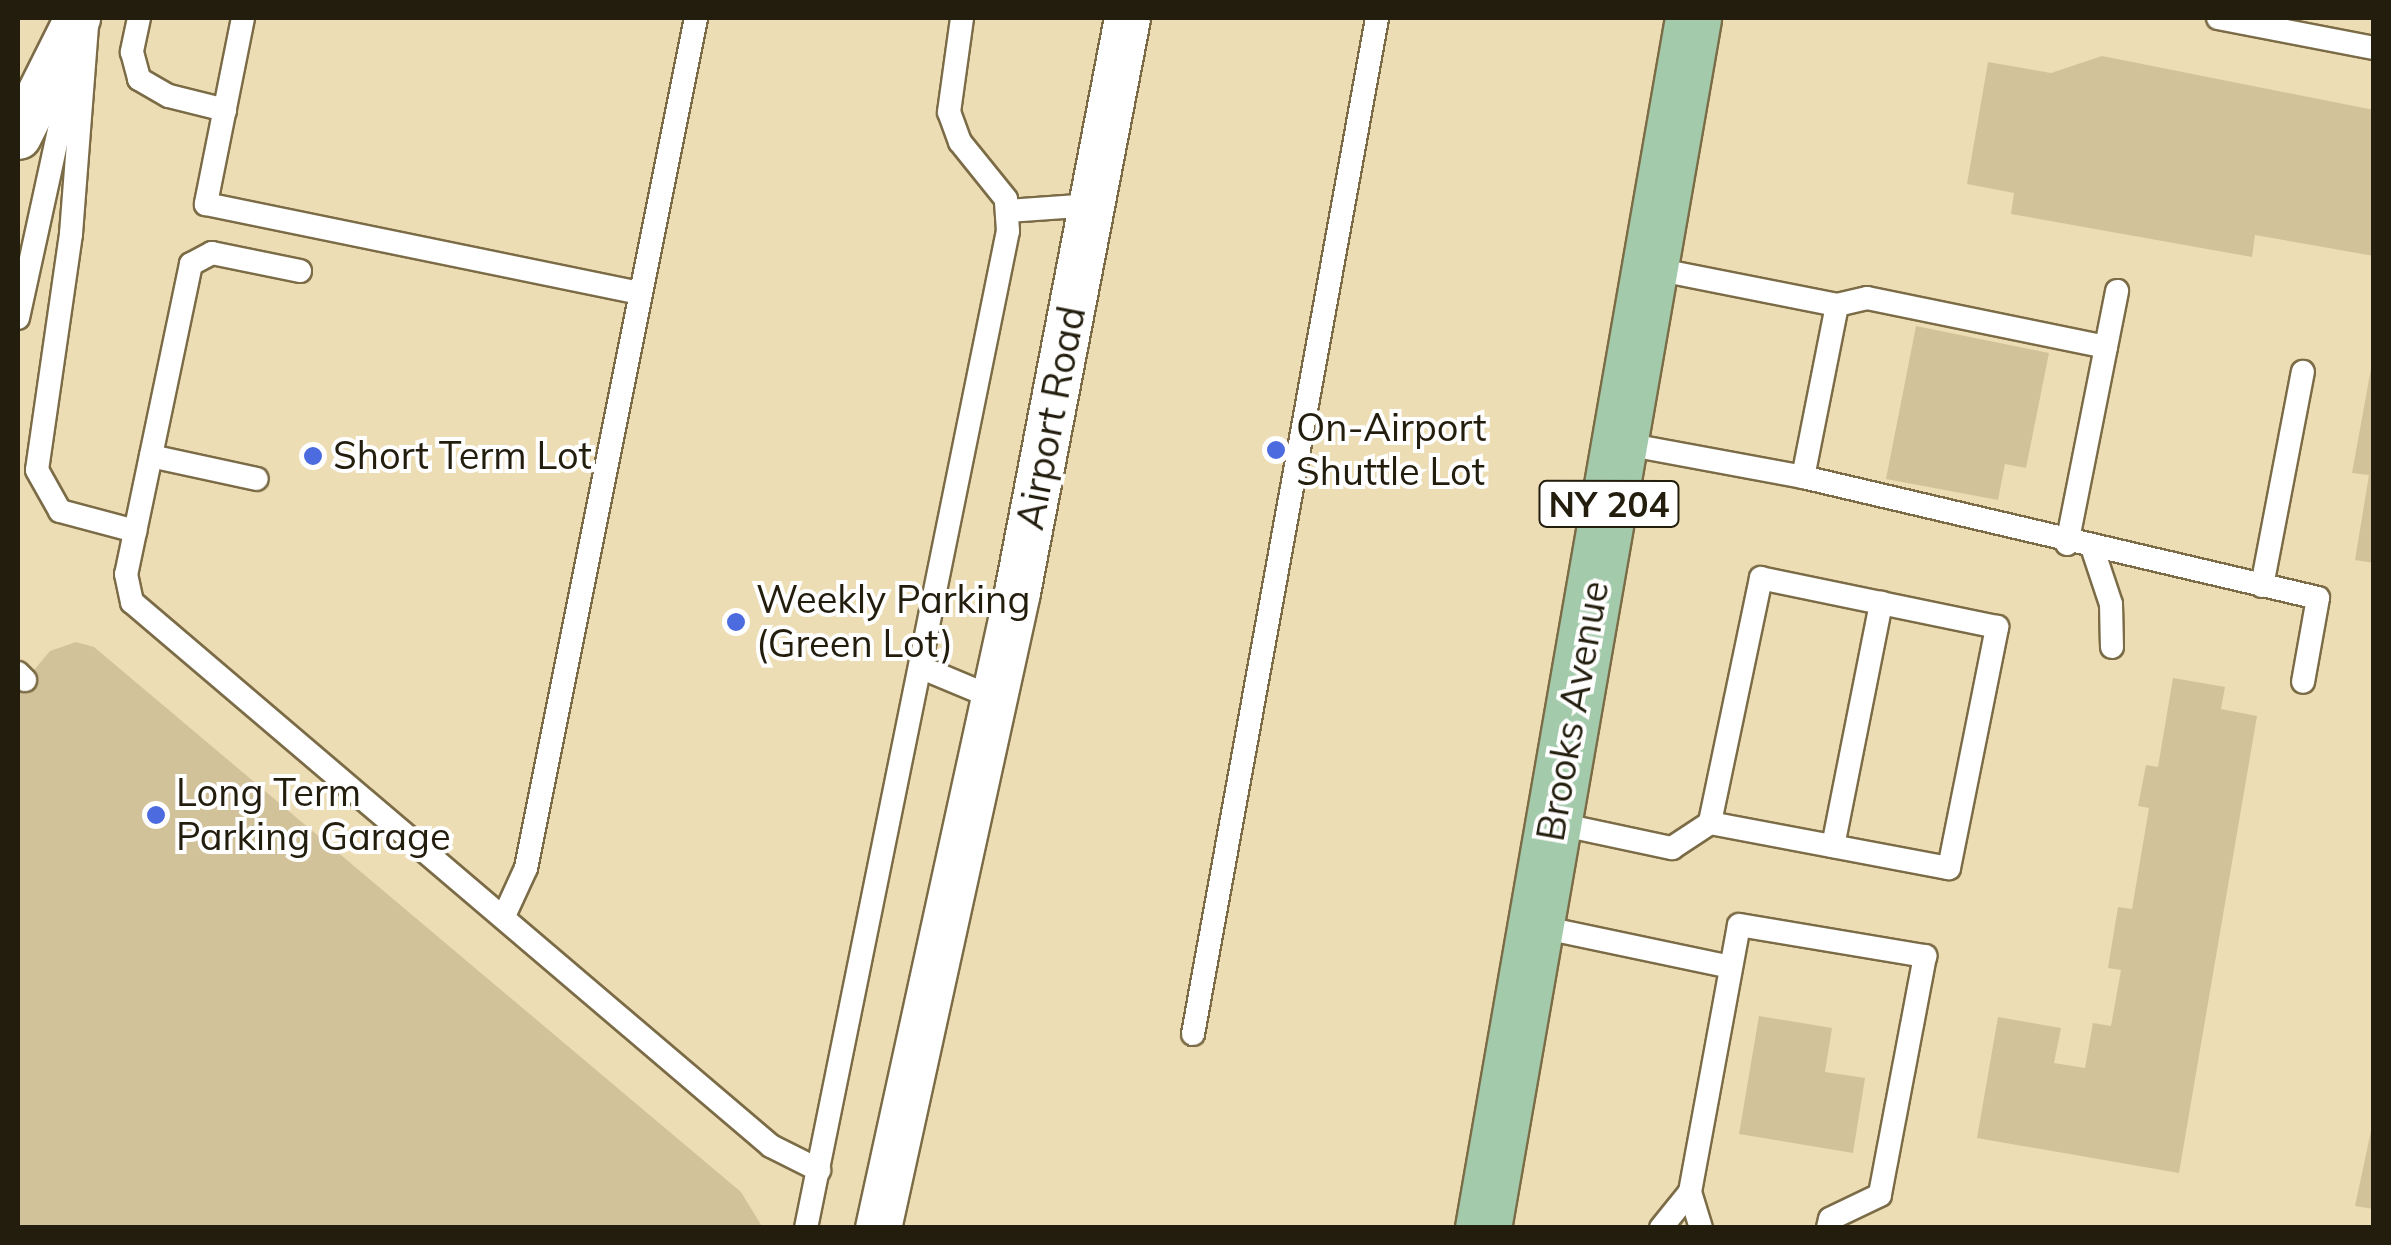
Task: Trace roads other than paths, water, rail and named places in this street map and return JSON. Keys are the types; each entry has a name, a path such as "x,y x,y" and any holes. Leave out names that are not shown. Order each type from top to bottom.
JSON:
{"main road":[{"name":"Brooks Avenue","path":"1482,1228 1693,18"}],"street":[{"path":"18,136 83,18"},
{"name":"Airport Road","path":"878,1228 994,698 1128,18"}],"lane":[{"path":"18,318 83,18"},
{"path":"83,18 70,234 37,470 60,511 135,531"},
{"path":"139,18 132,52 139,79 163,94 225,110"},
{"path":"243,18 206,204 641,293"},
{"path":"504,916 526,868 696,18"},
{"path":"1193,1034 1377,18"},
{"path":"2218,18 2374,48"},
{"path":"806,1228 1008,211 953,127 949,98 954,19"},
{"path":"1008,211 1092,205"},
{"path":"300,271 212,253 196,257 150,456 126,585 139,610 771,1146 819,1170"},
{"path":"1650,268 1838,305 1866,298 2106,348"},
{"path":"2067,544 2117,290"},
{"path":"1802,477 1838,305"},
{"path":"2262,586 2303,372"},
{"path":"1620,443 1802,477 2067,544 2318,598 2302,682"},
{"path":"150,456 257,479"},
{"path":"2093,550 2110,604 2112,647"},
{"path":"1554,824 1672,848 1710,822 1761,578 1997,627 1949,868 1710,822"},
{"path":"1832,846 1881,603"},
{"path":"920,667 994,698"},
{"path":"1701,1228 1690,1192 1738,925 1925,956 1880,1195 1830,1219 1828,1228"},
{"path":"1536,926 1731,967"},
{"path":"1661,1228 1690,1192"}],"place":[{"name":"On-Airport Shuttle Lot","path":"1276,450"},
{"name":"Short Term Lot","path":"313,456"},
{"name":"Weekly Parking (Green Lot)","path":"736,622"},
{"name":"Long Term Parking Garage","path":"156,815"}]}
